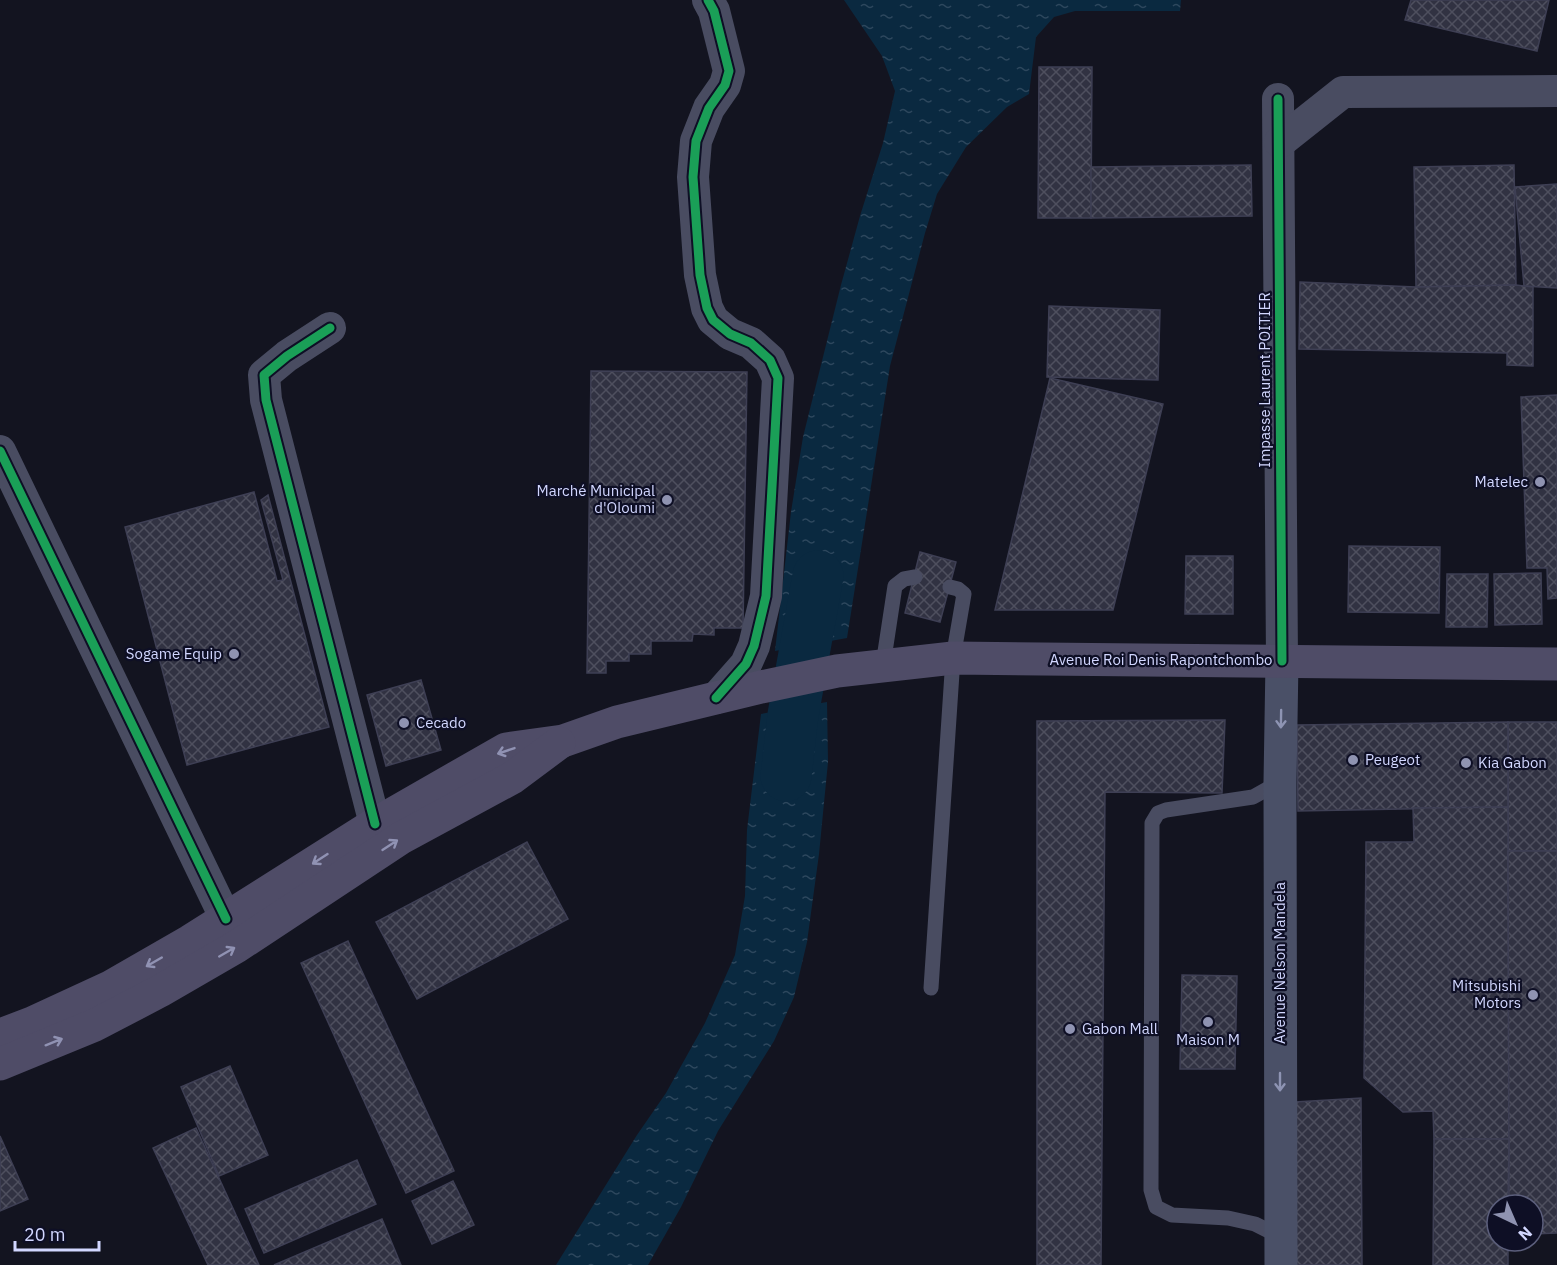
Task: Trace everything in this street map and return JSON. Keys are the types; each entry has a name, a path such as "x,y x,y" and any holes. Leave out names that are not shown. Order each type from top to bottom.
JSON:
{"main road":[{"name":"Avenue Roi Denis Rapontchombo","path":"563,741 617,722 760,687 837,671 953,658 1557,664"},
{"name":"Avenue Nelson Mandela","path":"1281,1251 1282,661"},
{"path":"0,1035 110,987 226,919 375,824 506,749 563,741"},
{"path":"0,1064 95,1025 179,980 236,947 401,838 512,778 563,741"}],"street":[{"path":"708,0 714,11 729,71 724,85 709,108 696,141 693,177 700,275 707,308 713,320 730,334 751,343 770,360 778,378 766,596 754,646 746,664 716,698"},
{"path":"1280,142 1343,92 1557,91"},
{"name":"Impasse Laurent POITIER","path":"1278,99 1282,661"},
{"path":"330,328 287,356 264,375 266,400 375,824"},
{"path":"0,451 226,919"}],"lane":[{"path":"883,665 896,586 903,579 915,577"},
{"path":"931,988 953,658 964,594 950,587"},
{"path":"1280,782 1253,797 1166,810 1158,813 1152,823 1151,1190 1156,1207 1172,1215 1228,1218 1255,1224 1281,1251"}],"water":[{"path":"844,0 1181,0 1180,11 1075,11 1054,17 1036,37 1029,94 1007,107 966,147 937,194 890,366 847,638 775,651 791,512 803,437 841,285 883,143 895,91 882,56"},
{"path":"827,702 828,762 807,942 794,997 774,1041 718,1131 681,1207 648,1265 556,1265 637,1135 666,1093 705,1023 735,955 745,896 747,830 761,714"}],"building":[{"path":"1411,0 1549,0 1537,51 1405,20"},
{"path":"1039,67 1092,67 1091,218 1038,218"},
{"path":"1251,165 1252,216 1091,218 1091,167"},
{"path":"1514,165 1516,285 1416,287 1414,167"},
{"path":"1557,184 1557,288 1524,286 1515,187"},
{"path":"1300,282 1416,287 1516,285 1533,287 1533,366 1507,365 1507,353 1299,349"},
{"path":"1049,306 1160,310 1158,380 1047,377"},
{"name":"Marché Municipal d'Oloumi","path":"591,371 747,372 743,628 714,628 714,635 693,634 692,641 651,641 651,654 629,654 629,661 606,661 606,673 587,673"},
{"path":"1050,378 1163,404 1113,610 995,610"},
{"name":"Matelec","path":"1557,395 1557,598 1548,599 1547,568 1527,568 1521,397"},
{"name":"Sogame Equip","path":"254,492 277,581 283,580 261,500 268,495 329,727 187,765 125,527"},
{"path":"1349,546 1440,547 1439,613 1348,612"},
{"path":"920,552 956,562 940,622 905,613"},
{"path":"1186,556 1233,556 1233,614 1185,614"},
{"path":"1541,573 1542,624 1495,625 1494,574"},
{"path":"1447,574 1488,574 1487,627 1446,627"},
{"name":"Cecado","path":"421,680 441,750 386,766 367,695"},
{"name":"Gabon Mall","path":"1225,720 1222,793 1105,792 1101,1265 1037,1265 1037,721"},
{"path":"1508,722 1557,722 1557,851 1508,851"},
{"path":"1508,722 1508,807 1298,811 1297,725"},
{"path":"1508,807 1509,1139 1434,1139 1433,1111 1403,1112 1364,1078 1366,842 1414,842 1413,808"},
{"path":"527,842 568,919 417,999 376,922"},
{"name":"Mitsubishi Motors","path":"1508,851 1557,851 1557,1233 1545,1234 1545,1193 1509,1193"},
{"path":"348,941 454,1171 406,1193 301,963"},
{"name":"Maison M","path":"1182,975 1237,976 1235,1069 1180,1069"},
{"path":"230,1066 268,1155 219,1176 181,1087"},
{"path":"1361,1098 1362,1265 1296,1265 1295,1102"},
{"path":"196,1128 259,1265 208,1265 153,1148"},
{"path":"0,1136 28,1199 0,1211"},
{"path":"1434,1139 1509,1139 1508,1193 1485,1193 1485,1253 1508,1253 1508,1265 1433,1265"},
{"path":"357,1160 376,1204 264,1253 245,1209"},
{"path":"453,1181 474,1225 432,1244 412,1201"},
{"path":"382,1219 401,1265 274,1265"}],"waterway":[{"path":"786,776 793,715 818,576"}],"cycle path":[{"path":"708,0 714,11 729,71 725,85 709,108 696,141 693,177 700,275 707,308 713,320 730,334 751,343 770,360 778,378 766,596 754,646 746,664 716,698"},
{"path":"1278,99 1282,661"},
{"path":"330,328 287,356 264,375 266,400 375,824"},
{"path":"0,451 226,919"}],"place":[{"name":"Matelec","path":"1540,482"},
{"name":"Marché Municipal d'Oloumi","path":"667,500"},
{"name":"Sogame Equip","path":"234,654"},
{"name":"Cecado","path":"404,723"},
{"name":"Peugeot","path":"1353,760"},
{"name":"Kia Gabon","path":"1466,763"},
{"name":"Mitsubishi Motors","path":"1533,995"},
{"name":"Maison M","path":"1208,1022"},
{"name":"Gabon Mall","path":"1070,1029"}]}
